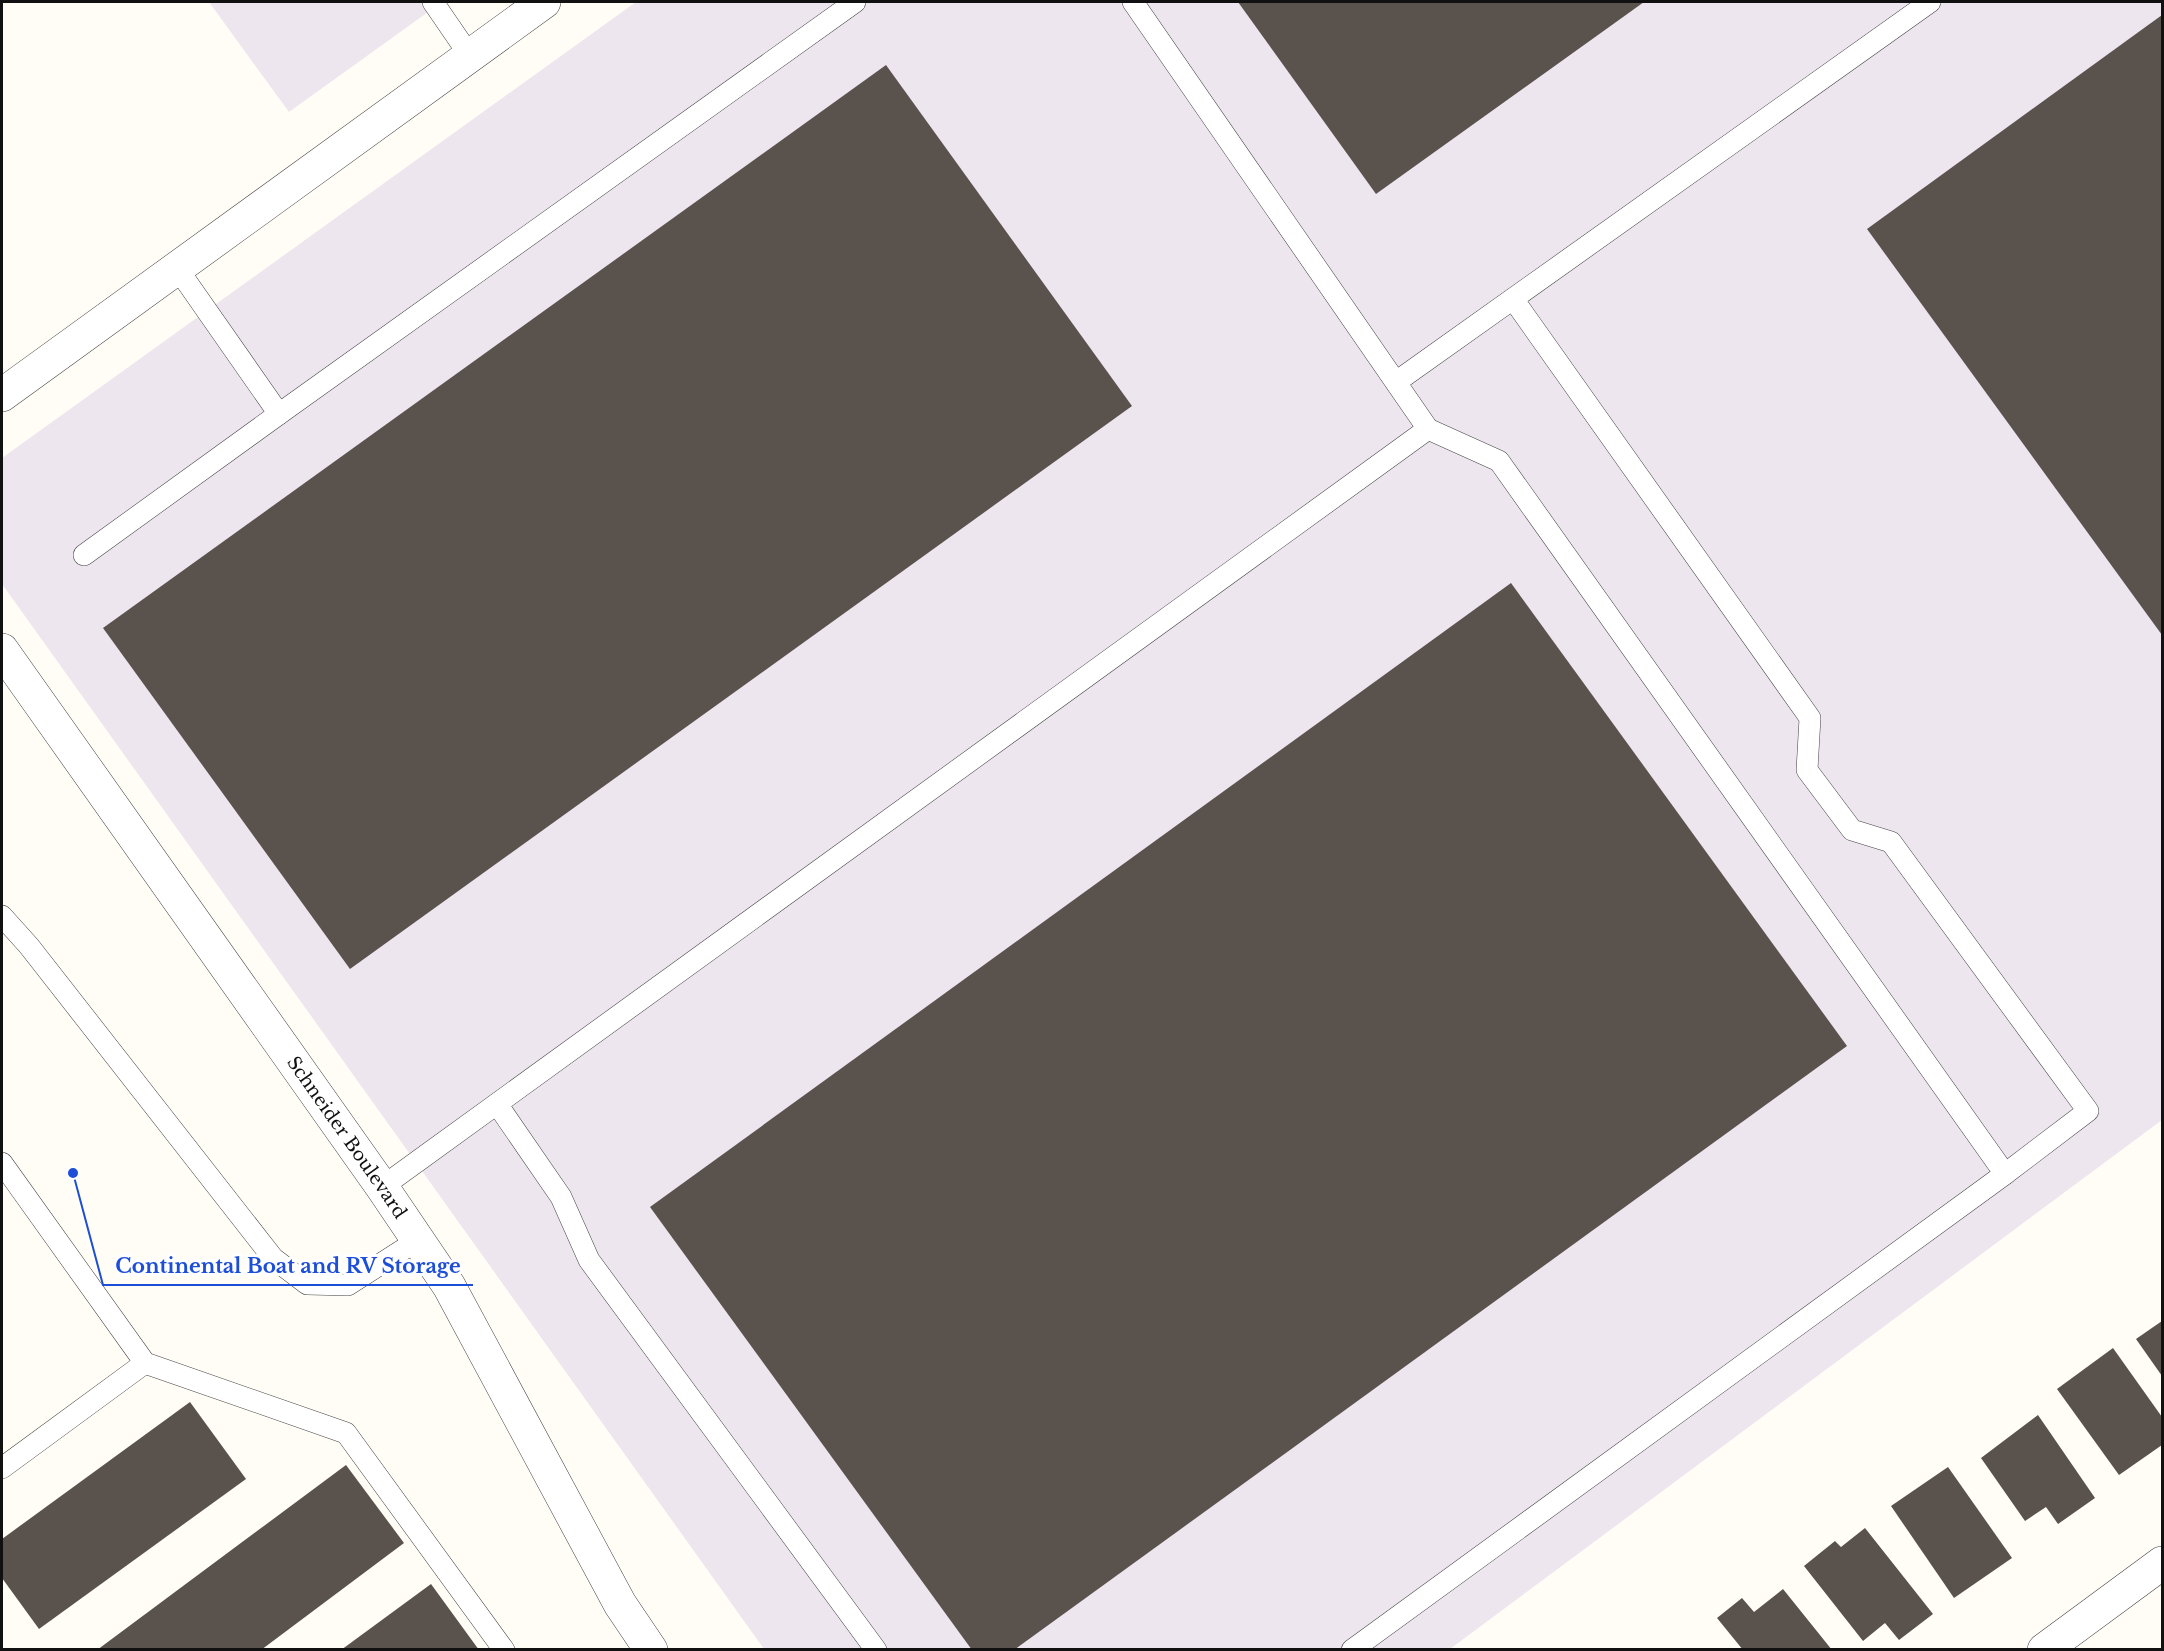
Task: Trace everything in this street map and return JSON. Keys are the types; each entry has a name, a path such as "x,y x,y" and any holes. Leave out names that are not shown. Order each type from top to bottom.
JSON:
{"street":[{"path":"2,395 544,2"},
{"name":"Schneider Boulevard","path":"2,650 450,1286 620,1605 651,1650"},
{"path":"2044,1650 2163,1563"}],"lane":[{"path":"433,2 470,56"},
{"path":"84,555 855,2"},
{"path":"1133,2 1428,429 1498,461 2005,1174"},
{"path":"1395,382 1930,2"},
{"path":"177,268 279,414"},
{"path":"1352,1650 2088,1111 1891,842 1852,830 1807,770 1810,718 1513,299"},
{"path":"382,1187 1428,429"},
{"path":"2,916 29,946 273,1258 308,1284 348,1286 418,1240"},
{"path":"496,1104 561,1197 589,1260 876,1650"},
{"path":"2,1163 145,1363 346,1433 504,1650"},
{"path":"2,1468 145,1363"}],"shaded area":[{"path":"209,2 442,2 289,112"},
{"path":"636,2 2162,2 2162,1120 1450,1649 764,1649 2,584 2,458"}],"building":[{"path":"1238,2 1644,2 1376,194"},
{"path":"2162,15 2162,635 1867,229"},
{"path":"886,65 1132,406 350,969 103,628"},
{"path":"1511,583 1847,1046 1014,1650 972,1650 650,1207"},
{"path":"2162,1321 2162,1376 2136,1339"},
{"path":"2113,1348 2162,1417 2162,1445 2119,1475 2057,1389"},
{"path":"190,1402 246,1479 39,1629 2,1578 2,1539"},
{"path":"2038,1415 2095,1498 2058,1524 2046,1507 2025,1521 1981,1458"},
{"path":"346,1465 404,1543 261,1650 97,1650"},
{"path":"1948,1467 2012,1558 1954,1598 1891,1506"},
{"path":"1865,1528 1933,1614 1899,1640 1885,1623 1863,1641 1804,1566 1835,1541 1841,1547"},
{"path":"431,1584 479,1650 341,1650"},
{"path":"1783,1589 1832,1650 1743,1650 1717,1618 1742,1598 1754,1612"}],"place":[{"name":"Continental Boat and RV Storage","path":"73,1173"}]}
